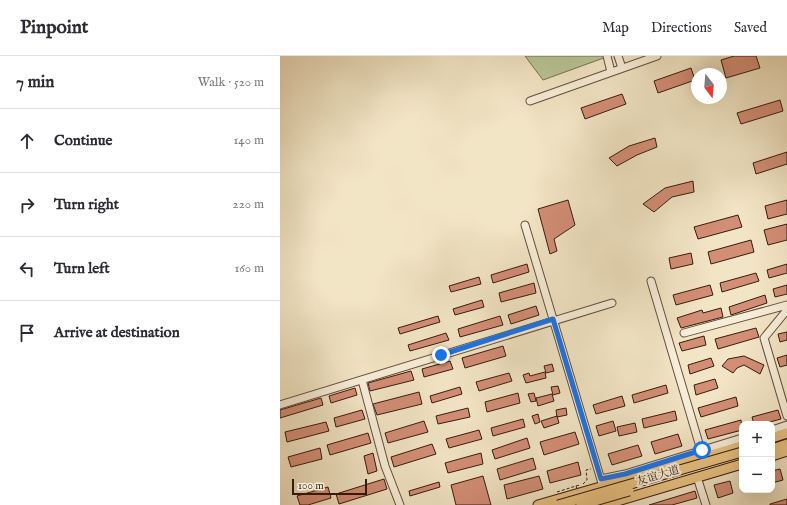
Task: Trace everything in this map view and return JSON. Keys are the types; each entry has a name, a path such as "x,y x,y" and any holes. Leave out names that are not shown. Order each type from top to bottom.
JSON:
{"main road":[{"path":"775,437 787,433"},
{"path":"775,443 787,439"},
{"path":"775,447 787,444"},
{"name":"友谊大道","path":"538,505 602,483 703,453 739,447"},
{"path":"775,455 787,451"},
{"path":"558,505 739,453"},
{"path":"581,505 739,458"},
{"name":"友谊大道","path":"607,505 739,465"}],"street":[{"path":"607,56 612,72"},
{"path":"618,56 622,68"},
{"path":"530,101 657,56"},
{"path":"525,225 602,483 607,505"},
{"path":"651,281 703,453 739,439"},
{"path":"280,405 553,319 612,302"},
{"path":"684,333 787,305"},
{"path":"787,310 764,338 787,416"},
{"path":"362,380 385,466 400,505"},
{"path":"775,429 787,425"},
{"path":"697,477 706,505"}],"path":[{"path":"557,492 584,484 586,480 586,470"},
{"path":"576,486 578,492"}],"green space":[{"path":"525,56 609,56 543,80"}],"building":[{"path":"734,56 756,56 760,68 727,78 727,68 723,68 721,60"},
{"path":"691,68 691,81 658,93 654,81"},
{"path":"622,94 626,104 585,119 581,108"},
{"path":"780,100 783,111 741,124 737,113"},
{"path":"655,138 657,147 637,155 617,166 609,158 629,146"},
{"path":"787,152 787,164 756,174 753,163"},
{"path":"693,181 694,192 672,197 654,212 643,204 665,188"},
{"path":"568,200 575,225 554,239 557,251 550,254 538,209"},
{"path":"787,200 787,214 768,219 765,206"},
{"path":"738,215 742,227 698,239 694,227"},
{"path":"787,224 787,240 768,245 764,230"},
{"path":"751,240 754,252 711,264 708,252"},
{"path":"691,253 693,264 671,269 669,258"},
{"path":"527,264 529,272 493,283 491,275"},
{"path":"787,264 787,273 769,278 767,270"},
{"path":"756,273 759,281 722,292 720,283"},
{"path":"479,277 481,284 451,292 449,286"},
{"path":"534,283 536,293 501,302 499,293"},
{"path":"710,285 713,295 676,305 673,295"},
{"path":"787,285 787,294 775,297 773,289"},
{"path":"765,295 767,303 731,315 729,307"},
{"path":"482,300 484,307 455,315 453,309"},
{"path":"536,306 539,315 511,324 508,315"},
{"path":"721,308 723,317 681,328 677,318 702,310 703,313"},
{"path":"438,316 440,322 400,334 398,328"},
{"path":"500,316 503,325 460,337 458,329"},
{"path":"756,328 759,337 718,349 715,339"},
{"path":"787,332 787,340 780,342 778,334"},
{"path":"446,333 449,340 410,351 408,345"},
{"path":"704,336 706,345 682,351 679,343"},
{"path":"503,346 506,356 465,368 462,358"},
{"path":"787,355 787,365 780,367 777,358"},
{"path":"744,356 764,365 760,374 744,365 737,368 733,373 722,366 728,359"},
{"path":"711,358 714,366 690,374 688,365"},
{"path":"450,361 453,369 424,377 422,369"},
{"path":"552,364 554,371 546,373 544,366"},
{"path":"411,371 414,380 370,391 368,383"},
{"path":"545,372 546,378 526,383 523,375 529,373 530,376"},
{"path":"509,373 512,381 479,391 476,382"},
{"path":"715,379 718,388 696,395 694,385"},
{"path":"666,385 668,393 634,403 632,395"},
{"path":"558,386 560,393 553,395 551,387"},
{"path":"460,387 462,394 432,403 430,396"},
{"path":"355,388 357,395 331,403 329,396"},
{"path":"419,392 422,404 377,415 373,404"},
{"path":"518,393 520,403 487,412 485,402"},
{"path":"534,393 536,401 531,402 528,394"},
{"path":"552,394 554,401 538,406 536,398"},
{"path":"622,396 625,406 596,414 593,405"},
{"path":"736,397 738,406 701,417 698,408"},
{"path":"321,398 323,405 280,418 280,410"},
{"path":"468,408 470,417 438,424 436,416"},
{"path":"566,408 567,415 557,417 556,410"},
{"path":"362,410 365,419 336,427 334,418"},
{"path":"778,410 781,419 773,421 753,421 752,417"},
{"path":"675,411 677,420 644,428 642,419"},
{"path":"538,414 540,422 535,424 532,416"},
{"path":"557,416 559,423 544,428 541,421"},
{"path":"523,419 525,427 493,436 491,428"},
{"path":"741,420 739,421 739,431 708,439 705,430"},
{"path":"424,421 428,432 388,443 385,433"},
{"path":"613,421 616,431 599,436 596,426"},
{"path":"326,422 329,431 287,442 285,432"},
{"path":"635,423 637,432 619,436 617,427"},
{"path":"479,430 482,439 449,448 446,439"},
{"path":"575,432 579,444 544,455 540,442"},
{"path":"368,433 371,443 330,455 327,445"},
{"path":"678,434 682,446 655,454 651,442"},
{"path":"527,438 530,448 495,459 492,450"},
{"path":"432,444 436,454 394,467 391,457"},
{"path":"638,445 642,456 612,465 608,454"},
{"path":"320,448 322,459 291,467 288,457"},
{"path":"373,453 377,471 368,474 364,456"},
{"path":"481,453 483,464 448,473 445,463"},
{"path":"533,458 536,469 500,480 497,469"},
{"path":"578,462 581,475 550,483 547,471"},
{"path":"780,469 783,480 775,482 775,470"},
{"path":"483,476 491,505 456,505 451,485"},
{"path":"539,476 543,489 507,499 504,485"},
{"path":"384,479 387,489 339,504 336,494"},
{"path":"730,481 733,493 718,498 714,485"},
{"path":"439,482 440,487 410,496 409,491"},
{"path":"328,487 331,498 308,505 300,505 297,496"},
{"path":"695,491 697,498 672,505 649,505"},
{"path":"787,499 787,505 770,505 770,504"}],"route":[{"path":"441,355 553,319 601,479 625,474 702,450"}]}
